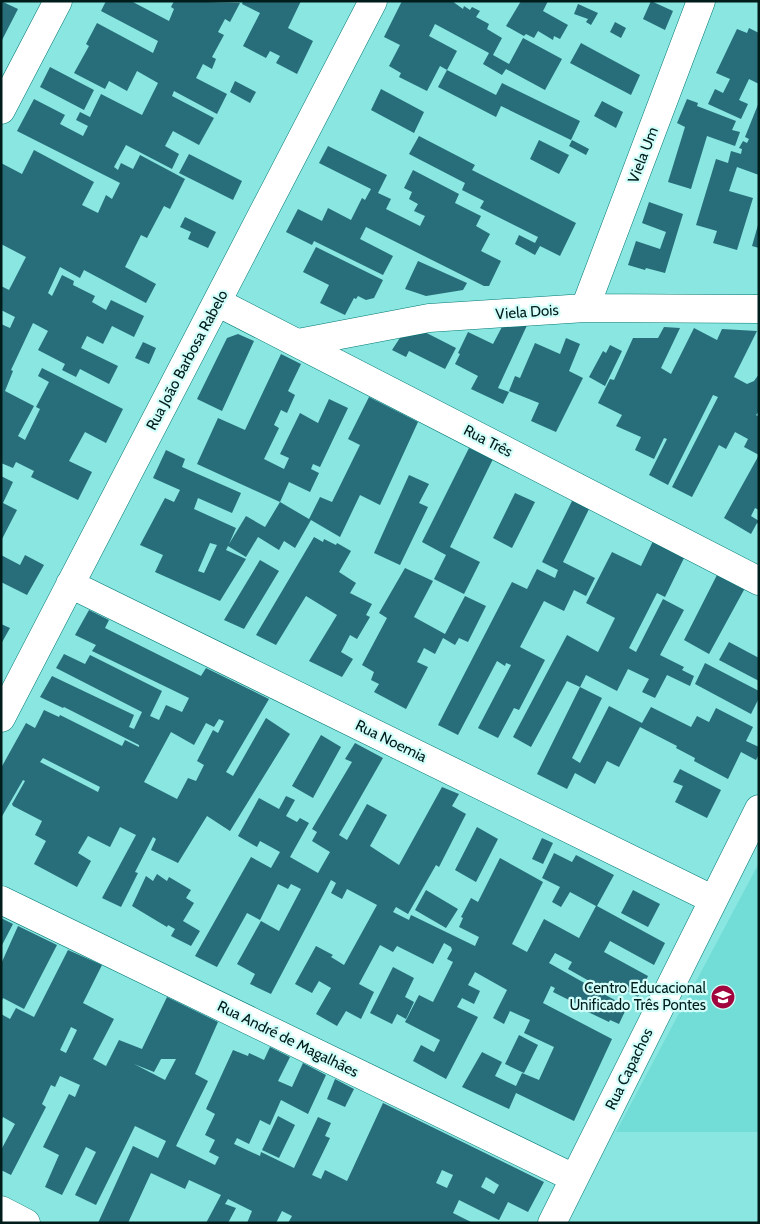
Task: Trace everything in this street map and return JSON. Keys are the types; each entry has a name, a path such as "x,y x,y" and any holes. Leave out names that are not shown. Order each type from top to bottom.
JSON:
{"street":[{"path":"1,110 58,1"},
{"name":"Rua João Barbosa Rabelo","path":"1,718 373,1"},
{"name":"Viela Um","path":"585,308 700,1"},
{"name":"Rua Três","path":"217,302 759,581"},
{"name":"Viela Dois","path":"298,343 429,318 585,308 759,309"},
{"name":"Rua Noemia","path":"70,584 712,899"},
{"name":"Rua Capachos","path":"552,1223 759,808"},
{"name":"Rua André de Magalhães","path":"1,900 574,1178"},
{"path":"1,1210 26,1223"}],"shaded area":[{"name":"Centro Educacional Unificado Três Pontes","path":"759,863 759,1132 616,1132"}],"building":[{"path":"1,1 18,9 1,42"},
{"path":"106,1 131,1 169,21 174,9 171,7 174,1 240,3 230,22 225,19 218,32 224,35 212,57 216,59 212,69 203,64 196,78 227,94 217,114 174,91 172,96 214,118 199,145 173,131 165,146 179,154 172,169 126,145 114,167 118,170 121,163 133,169 140,155 185,179 170,209 164,206 147,238 141,235 125,267 156,284 146,303 84,270 80,278 60,267 48,293 52,296 62,275 74,281 73,285 95,296 92,302 106,310 111,300 144,316 134,337 112,326 103,344 87,336 81,348 118,366 109,384 80,369 76,377 62,370 65,364 38,350 48,331 33,323 11,370 13,371 5,391 34,406 18,436 25,440 40,409 36,407 49,382 38,376 42,368 123,409 106,443 85,432 69,461 92,472 78,500 31,477 34,471 16,462 13,468 1,463 1,324 10,328 15,317 1,310 1,286 9,290 26,257 1,244 1,163 22,174 34,150 94,182 82,205 98,213 106,195 112,199 120,183 17,131 34,99 65,115 60,124 83,136 88,126 76,120 80,112 90,117 101,94 142,115 158,83 137,71 127,91 109,81 105,89 74,73 89,46 86,44 97,23 153,53 158,41 101,11"},
{"path":"243,1 301,1 288,28 313,41 297,74 276,63 280,56 270,51 266,58 243,46 260,13 242,4"},
{"path":"402,1 452,1 463,9 464,6 470,10 472,7 480,11 476,17 489,24 487,29 502,38 493,55 509,64 523,38 562,59 545,90 506,69 502,75 483,64 489,53 435,24 429,36 457,51 447,70 440,66 427,91 399,77 401,73 389,66 400,45 384,37"},
{"path":"521,1 548,1 543,11 568,25 560,39 554,36 553,40 538,31 534,38 526,34 524,36 506,26"},
{"path":"651,1 673,11 665,30 643,19"},
{"path":"578,4 598,13 591,25 586,22 588,19 574,14"},
{"path":"615,22 626,28 621,38 610,32"},
{"path":"749,28 759,33 759,84 749,79 739,100 748,104 741,119 708,104 715,89 723,93 730,79 716,73 737,29 747,33"},
{"path":"581,43 640,75 631,95 570,63"},
{"path":"50,67 94,90 84,110 40,87"},
{"path":"447,70 496,95 502,83 580,121 571,140 501,106 496,117 438,87"},
{"path":"235,81 256,92 250,103 230,92"},
{"path":"381,89 424,112 414,133 371,110"},
{"path":"687,99 698,103 697,106 736,121 732,130 740,132 735,146 707,136 691,189 668,182 685,127 677,123"},
{"path":"602,101 623,112 616,128 594,116"},
{"path":"759,102 759,175 737,167 729,191 753,198 737,250 713,243 717,231 696,225 716,159 728,163 731,151 741,154 742,149 739,148 743,141 747,143 749,139 745,137"},
{"path":"419,136 475,165 472,170 576,223 560,256 540,246 535,255 515,244 519,235 535,243 538,237 480,208 484,201 462,190 465,183 409,154"},
{"path":"539,140 569,155 559,174 530,159"},
{"path":"572,140 589,149 586,155 569,146"},
{"path":"328,146 387,175 378,193 391,199 386,209 420,226 425,216 414,211 418,204 409,199 412,192 404,188 413,170 459,194 455,203 481,216 476,226 490,234 481,251 501,261 489,286 484,286 366,227 360,239 393,256 383,275 314,241 312,245 286,232 298,209 322,221 328,208 351,220 362,198 365,200 371,189 319,163"},
{"path":"189,154 242,181 233,200 179,173"},
{"path":"649,202 683,214 665,273 628,265 636,241 660,249 666,232 642,223"},
{"path":"185,217 216,232 208,248 188,239 191,232 180,227"},
{"path":"759,225 759,248 752,246"},
{"path":"316,247 383,280 374,298 366,300 358,296 356,299 354,298 345,315 320,303 329,285 303,272"},
{"path":"418,261 467,283 463,290 426,296 405,289"},
{"path":"529,321 498,388 509,392 503,404 471,389 478,376 455,364 468,332 493,344 504,323"},
{"path":"409,324 456,348 445,369 409,351 406,357 392,350"},
{"path":"664,327 680,328 661,368 671,374 694,328 717,340 722,329 757,331 734,377 747,384 754,381 759,374 759,411 756,415 759,417 759,455 744,447 748,439 735,432 726,449 719,445 692,497 672,487 718,397 713,395 668,485 649,475 667,439 664,438 654,459 635,450 641,437 616,426 622,415 598,403 610,379 614,380 633,338 658,338"},
{"path":"238,334 254,341 222,411 197,399 227,338"},
{"path":"566,338 580,344 569,371 583,378 556,432 531,421 539,403 509,391 515,376 520,378 535,343 560,354"},
{"path":"143,342 156,348 149,364 135,358"},
{"path":"610,345 622,351 605,386 589,377 603,351 606,353"},
{"path":"281,354 301,364 288,391 295,395 287,413 281,410 274,425 279,428 264,459 284,469 289,458 280,454 300,413 318,423 329,399 348,408 320,467 313,464 311,469 319,473 310,492 289,482 280,502 197,464 218,418 245,430"},
{"path":"369,397 418,422 380,505 360,495 340,537 311,520 295,548 284,541 279,550 258,537 246,557 228,546 226,550 246,559 220,601 155,572 163,555 140,545 165,498 174,502 180,490 153,478 166,450 185,459 182,467 241,493 232,513 198,498 194,509 236,528 229,544 246,516 265,527 280,502 309,519 320,497 332,502 360,445 348,439","holes":["210,543 217,545 204,573 198,571"]},
{"path":"469,448 493,459 450,547 480,562 464,594 434,579 446,555 422,542"},
{"path":"759,455 759,510 755,508 751,516 759,521 759,524 757,523 751,534 724,518"},
{"path":"409,475 429,484 419,503 428,507 400,565 374,553"},
{"path":"1,476 13,482 3,503 17,510 1,541"},
{"path":"515,493 535,502 512,548 493,538"},
{"path":"573,499 590,507 563,562 595,578 586,596 574,590 564,611 544,601 520,647 545,660 519,710 514,708 498,738 478,728 511,665 506,663 505,666 497,661 458,735 438,725 512,582 527,589 537,569 555,578 558,570 542,562"},
{"path":"314,537 323,542 324,539 336,545 337,543 351,551 339,572 356,583 350,593 372,604 366,615 370,617 357,639 350,635 341,652 353,659 342,677 309,661 337,615 306,596 276,645 256,635"},
{"path":"654,539 685,556 665,597 657,593 629,648 636,652 663,599 684,610 660,655 684,667 682,670 694,676 690,686 667,675 655,698 642,692 649,679 628,669 617,691 586,675 580,687 567,681 531,747 513,737 567,635 598,652 615,618 586,603 612,552 641,566"},
{"path":"1,555 20,565 25,555 44,565 27,595 1,582"},
{"path":"260,560 279,571 244,629 224,620"},
{"path":"405,568 433,581 414,617 445,634 465,596 486,606 468,642 459,638 455,645 443,638 435,654 424,648 417,662 428,667 406,709 374,692 379,684 371,680 374,672 362,665 387,618 379,613"},
{"path":"718,573 745,588 709,654 684,640"},
{"path":"89,610 109,620 105,628 201,676 206,668 269,699 226,772 233,776 266,718 290,734 230,831 207,816 178,863 151,850 156,839 153,837 135,872 138,873 121,907 102,898 136,835 120,827 110,847 88,836 78,853 91,861 77,887 34,864 46,841 35,835 42,821 12,804 25,781 23,780 1,818 1,768 26,723 35,728 44,710 59,717 60,715 122,746 125,740 139,747 139,745 64,707 40,697 52,676 134,715 129,727 134,729 142,712 56,668 64,654 85,664 90,655 162,691 150,716 159,720 166,705 182,712 189,698 92,651 96,645 75,635","holes":["219,719 224,721 218,733 213,730 197,761 204,765 196,781 188,778 177,799 144,782 171,732 194,745 206,723 214,727","43,758 100,787 98,792 40,762"]},
{"path":"1,624 10,628 1,644"},
{"path":"729,642 759,658 759,681 719,660"},
{"path":"705,663 759,691 759,698 751,714 695,684"},
{"path":"580,687 602,698 572,758 580,763 609,706 642,723 651,707 691,727 697,716 709,722 716,708 753,727 746,741 759,747 759,754 756,760 741,752 728,779 694,761 695,758 676,748 677,746 640,727 619,767 607,761 595,784 575,773 567,789 537,774"},
{"path":"321,735 341,747 313,798 292,786"},
{"path":"355,743 383,758 339,835 347,840 367,804 387,815 370,846 399,865 442,787 459,794 452,806 466,814 439,867 436,865 408,914 396,907 393,912 409,920 411,915 475,946 479,937 459,927 463,918 461,917 471,898 478,902 500,858 543,882 512,944 527,952 544,919 579,938 596,906 570,892 561,907 552,902 560,887 542,878 554,853 572,862 576,855 614,875 597,906 665,943 654,965 610,941 604,952 648,976 638,997 616,985 612,994 568,969 572,962 555,953 549,963 627,1007 619,1024 610,1020 609,1022 553,992 555,988 551,986 543,1003 612,1039 574,1121 516,1093 509,1109 462,1087 482,1052 502,1062 495,1076 516,1086 522,1073 539,1080 554,1047 524,1033 530,1020 510,1011 504,1024 493,1018 507,990 475,972 468,985 480,991 474,1004 462,998 457,1007 478,1017 446,1079 413,1061 421,1045 434,1052 440,1040 405,1022 419,995 433,1002 453,962 447,959 452,950 451,947 444,943 433,964 397,946 393,952 380,945 359,984 374,992 361,1019 346,1011 337,1026 316,1014 331,988 319,981 312,993 295,984 316,946 333,955 331,957 344,965 377,905 347,889 342,899 331,893 336,883 331,880 271,994 250,984 255,974 237,964 261,921 279,931 301,889 291,884 288,889 278,884 260,920 247,913 217,967 195,956 251,857 271,868 280,852 260,841 257,847 238,836 259,798 279,809 286,796 295,800 286,816 297,822 300,818 309,823 290,857 318,873 330,852 312,841 317,832 312,829 352,762 345,759"},
{"path":"680,769 721,790 707,818 675,802 683,786 673,782"},
{"path":"477,827 498,839 476,882 455,870"},
{"path":"542,838 553,843 543,864 532,859"},
{"path":"157,874 167,881 169,877 191,890 186,898 194,903 183,921 200,931 191,946 171,936 175,929 168,925 167,927 132,906 146,876 153,881"},
{"path":"426,890 458,909 446,928 415,910"},
{"path":"633,890 660,904 648,927 621,913"},
{"path":"1,918 13,924 1,947"},
{"path":"18,926 57,945 24,1009 3,998 1,1002 1,964"},
{"path":"68,950 102,965 83,1003 114,1019 93,1059 106,1066 119,1040 142,1049 167,997 218,1022 195,1074 208,1081 176,1146 215,1165 219,1157 209,1152 215,1140 205,1135 215,1114 206,1109 233,1050 248,1056 249,1053 264,1060 270,1047 290,1057 278,1081 292,1087 303,1063 326,1075 308,1114 281,1100 270,1125 260,1120 249,1144 237,1138 234,1144 260,1156 261,1152 294,1168 318,1117 331,1123 325,1136 330,1138 312,1175 321,1179 325,1170 347,1181 383,1103 544,1182 528,1212 508,1202 499,1220 459,1200 453,1213 473,1223 288,1223 292,1216 282,1211 276,1223 247,1223 252,1211 228,1199 225,1204 236,1208 228,1223 206,1223 221,1195 189,1180 185,1189 151,1173 128,1223 98,1223 133,1146 158,1158 166,1141 135,1126 96,1205 75,1195 96,1152 86,1147 62,1195 45,1187 59,1155 43,1147 69,1094 75,1097 80,1085 60,1076 55,1087 51,1085 42,1104 46,1107 11,1175 1,1170 1,1150 15,1124 3,1117 1,1120 1,1014 10,1019 16,1008 34,1017","holes":["71,1027 77,1030 66,1053 60,1050","161,1059 176,1059 165,1080 134,1064 154,1072","442,1170 453,1175 447,1188 436,1183","486,1177 499,1185 494,1194 481,1187"]},
{"path":"393,967 414,978 405,997 414,1002 406,1019 397,1014 392,1024 370,1013"},
{"path":"519,1035 538,1045 524,1073 505,1064"},
{"path":"335,1079 354,1089 345,1107 327,1099"},
{"path":"278,1116 295,1125 279,1158 262,1150"}],"place":[{"name":"Centro Educacional Unificado Três Pontes","path":"723,997"}]}
